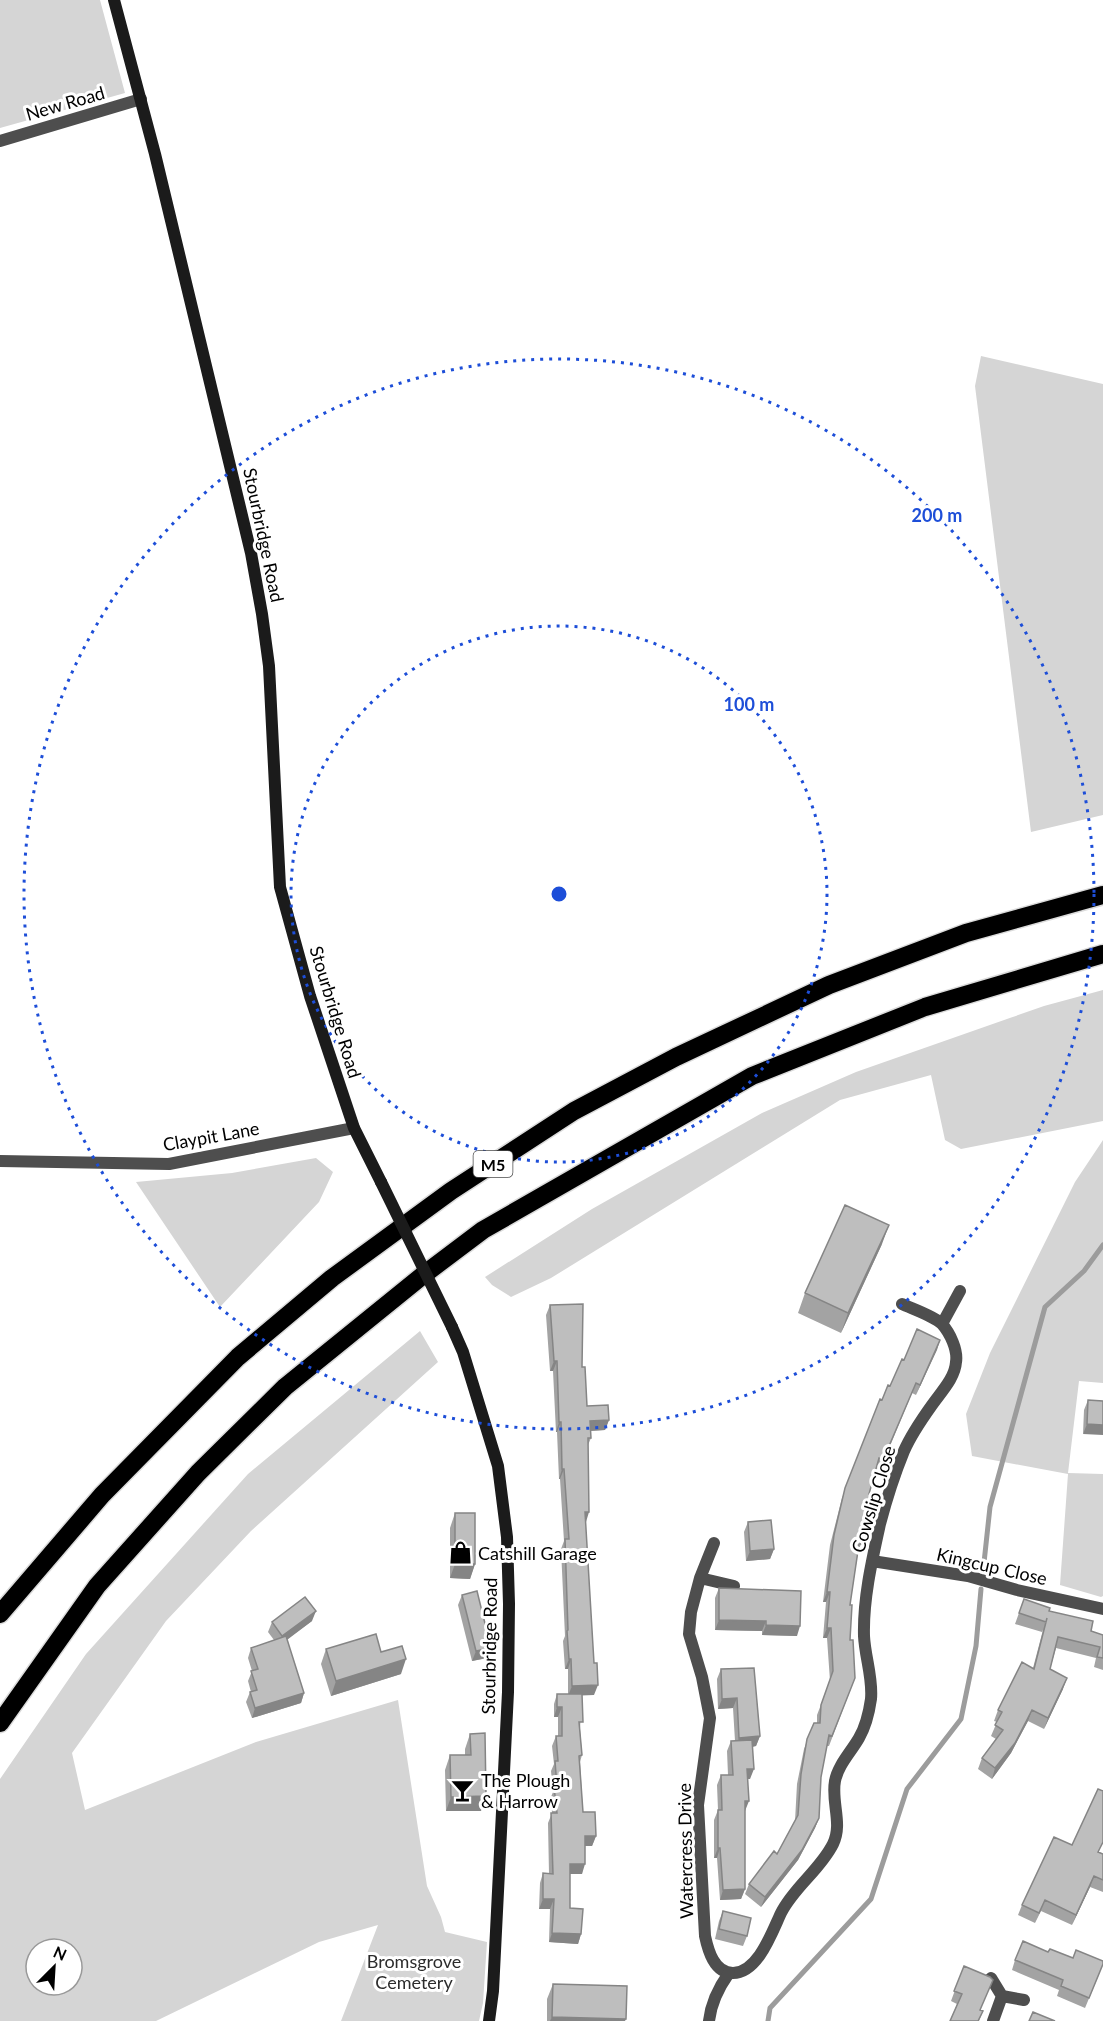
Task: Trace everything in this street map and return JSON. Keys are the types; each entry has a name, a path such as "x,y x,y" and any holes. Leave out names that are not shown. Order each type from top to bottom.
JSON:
{"highway":[{"name":"M5","path":"0,1614 102,1495 238,1357 332,1278 451,1191 573,1111 676,1057 829,985 966,933 1103,895"},
{"path":"0,1723 97,1586 198,1473 285,1387 483,1230 752,1076 925,1006 1103,954"}],"main road":[{"name":"Stourbridge Road","path":"114,0 155,154 248,541 262,614 269,666 280,887 310,996 354,1128 463,1352 498,1466 507,1537 508,1692 493,1991 489,2021"}],"street":[{"name":"New Road","path":"0,141 141,99"},
{"name":"Claypit Lane","path":"0,1161 169,1164 354,1128"},
{"path":"902,1304 942,1324 960,1291"},
{"name":"Cowslip Close","path":"729,1973 740,1972 750,1966 760,1955 783,1909 834,1842 837,1830 835,1781 845,1758 864,1729 871,1700 864,1634 872,1561 881,1520 904,1451 920,1422 950,1381 957,1362 954,1345 942,1324"},
{"name":"Watercress Drive","path":"714,1543 700,1578 691,1612 689,1634 702,1677 710,1718 698,1805 705,1936 709,1954 717,1965 729,1973"},
{"name":"Kingcup Close","path":"872,1561 968,1576 1017,1590 1103,1609"},
{"path":"700,1578 734,1586"},
{"path":"709,2021 715,1998 729,1973"},
{"path":"991,1978 1002,1996 1024,2001"},
{"path":"993,2021 1002,1996"}],"green space":[{"path":"0,0 100,0 125,93 0,128"},
{"path":"981,356 1103,384 1103,815 1031,832 975,386"},
{"path":"1103,990 1103,1121 961,1149 945,1140 931,1075 840,1100 551,1278 511,1297 492,1285 485,1277 592,1209 762,1113 856,1072 1044,1006"},
{"path":"1103,1140 1103,1383 1079,1381 1068,1473 1103,1474 1103,1596 1101,1597 1060,1585 1068,1474 972,1456 966,1414 990,1353 1075,1182"},
{"path":"316,1158 333,1172 319,1202 220,1307 136,1182 232,1173"},
{"name":"Bromsgrove Cemetery","path":"420,1331 438,1362 251,1531 166,1621 72,1753 85,1810 256,1742 398,1700 427,1886 445,1932 487,1942 483,2003 479,2021 341,2021 378,1925 319,1942 156,2021 0,2021 0,1779 86,1654 248,1474"}],"building":[{"path":"845,1205 889,1225 848,1313 805,1293"},
{"path":"583,1304 582,1367 585,1367 587,1406 608,1405 609,1420 590,1421 591,1438 588,1438 589,1512 585,1512 594,1663 597,1663 598,1685 572,1686 567,1631 565,1539 569,1539 564,1469 562,1469 557,1361 554,1361 550,1305"},
{"path":"917,1329 940,1340 920,1385 916,1383 883,1460 879,1458 869,1494 872,1494 861,1544 859,1544 850,1605 852,1605 850,1640 853,1640 855,1678 832,1736 829,1735 821,1777 819,1818 802,1850 765,1897 749,1884 774,1851 777,1854 798,1815 801,1774 807,1739 814,1723 820,1723 821,1705 833,1671 831,1628 827,1628 830,1592 827,1592 834,1535 845,1488 880,1399 882,1400 888,1385 890,1386 902,1359 904,1360"},
{"path":"1088,1400 1103,1401 1103,1425 1087,1424"},
{"path":"455,1513 475,1513 475,1564 455,1564"},
{"path":"771,1520 774,1549 750,1551 748,1522"},
{"path":"719,1588 801,1591 800,1626 766,1625 766,1621 719,1620"},
{"path":"477,1591 491,1648 476,1651 462,1595"},
{"path":"305,1597 316,1611 282,1636 272,1622"},
{"path":"1024,1599 1050,1608 1049,1611 1093,1621 1091,1631 1103,1635 1103,1658 1097,1657 1100,1647 1058,1637 1050,1669 1067,1678 1048,1718 1032,1710 1015,1743 995,1768 982,1758 1003,1730 995,1725 1002,1712 998,1710 1022,1662 1034,1669 1046,1622 1019,1613"},
{"path":"376,1634 381,1652 402,1646 406,1659 336,1681 326,1649"},
{"path":"286,1636 304,1693 255,1708 250,1692 257,1690 251,1671 258,1669 251,1648"},
{"path":"754,1668 760,1736 739,1738 737,1698 722,1699 721,1669"},
{"path":"557,1694 582,1694 583,1722 579,1722 582,1755 579,1756 583,1812 595,1812 596,1836 585,1836 585,1864 570,1864 570,1908 583,1909 581,1934 552,1933 554,1899 543,1899 543,1873 553,1874 551,1813 557,1813 554,1787 557,1787 556,1736 562,1736 562,1707 557,1707"},
{"path":"485,1733 486,1796 451,1797 450,1755 471,1755 470,1734"},
{"path":"752,1740 754,1769 747,1769 749,1801 745,1801 745,1889 723,1890 720,1848 718,1848 718,1810 722,1810 721,1775 733,1775 731,1741"},
{"path":"1098,1789 1103,1791 1103,1842 1098,1852 1103,1854 1103,1880 1094,1876 1076,1915 1045,1900 1039,1913 1022,1905 1054,1837 1072,1845"},
{"path":"723,1911 751,1918 747,1936 719,1929"},
{"path":"1023,1941 1048,1952 1050,1949 1073,1958 1076,1950 1103,1961 1089,1998 1061,1986 1063,1980 1015,1960"},
{"path":"964,1966 993,1980 980,2010 983,2011 978,2021 950,2021 962,1994 954,1991"},
{"path":"553,1984 627,1986 626,2019 552,2017"},
{"path":"1033,2012 1055,2021 1029,2021"}],"waterway":[{"path":"983,1572 990,1507 1045,1307 1084,1271 1103,1245"},
{"path":"768,2021 770,2008 871,1899 907,1789 961,1719 976,1646 981,1589"}],"place":[{"name":"Catshill Garage","path":"460,1553"},
{"name":"The Plough & Harrow","path":"463,1790"}]}
